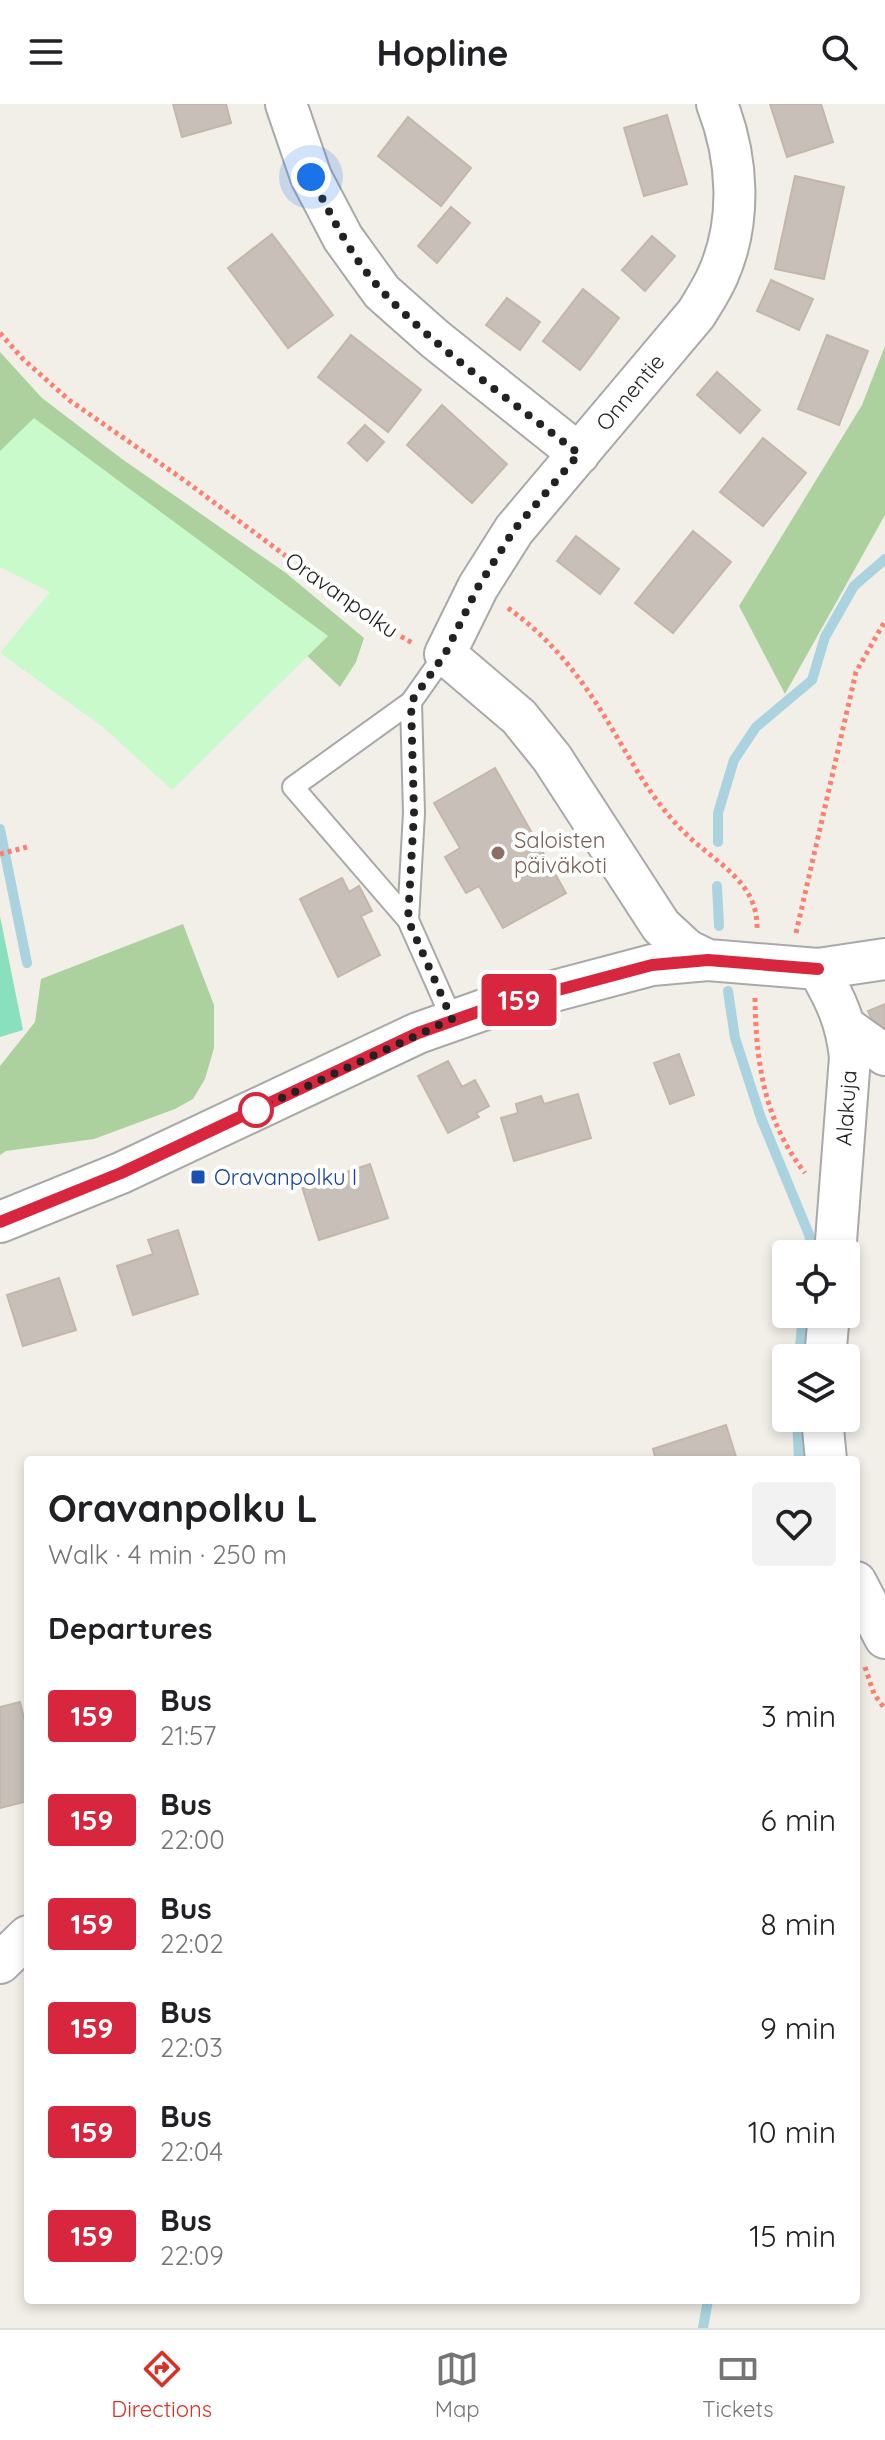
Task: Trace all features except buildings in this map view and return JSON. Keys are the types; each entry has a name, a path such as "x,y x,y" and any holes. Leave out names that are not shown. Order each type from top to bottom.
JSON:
{"street":[{"path":"286,104 311,177 343,238 382,292 435,339 579,454"},
{"name":"Onnentie","path":"445,654 478,587 514,530 696,314 717,277 727,251 735,185 733,157 717,104"},
{"path":"445,654 519,717 570,783 661,926 687,950 708,960"},
{"path":"0,1222 121,1173 452,1019 652,965 708,960 787,967 885,959"},
{"name":"Alakuja","path":"787,967 834,996 847,1028 850,1057 836,1240"},
{"path":"847,1028 885,1055"},
{"path":"823,1432 826,1456"},
{"path":"860,1593 885,1638"},
{"path":"0,1963 24,1940"}],"lane":[{"path":"445,654 411,702 293,787 408,920 452,1019"},
{"path":"408,920 414,813 411,702"}],"path":[{"name":"Oravanpolku","path":"0,333 23,359 69,400 184,480 369,618 416,645 445,654"},
{"path":"478,587 529,624 557,650 589,693 643,783 683,831 738,878 751,894 787,967"},
{"path":"841,1190 819,1184 808,1177 794,1159 763,1089 755,1034 787,967 856,672 885,621"},
{"path":"0,854 27,847"}],"green space":[{"path":"885,346 885,515 785,694 739,606 862,405"},
{"path":"0,352 42,398 122,459 286,573 364,638 356,662 340,687 303,652 0,502"},
{"path":"34,418 328,636 172,790 103,727 0,653 50,592 0,567 0,451"},
{"path":"0,916 23,1030 0,1037"},
{"path":"183,924 214,1005 214,1048 205,1079 193,1099 175,1109 94,1139 6,1151 0,1155 0,1066 35,1022 41,979"}],"waterway":[{"path":"718,842 718,813 734,760 756,727 812,680 825,637 854,586 885,559"},
{"path":"0,829 27,963"},
{"path":"717,886 719,926"},
{"path":"728,991 735,1038 761,1118 810,1240"},
{"path":"800,1344 802,1328"},
{"path":"798,1432 799,1456"},
{"path":"703,2328 707,2304"}],"bus line":[{"name":"159","path":"0,1222 121,1173 452,1019 652,965 708,960 818,969"}],"place":[{"name":"Saloisten päiväkoti","path":"498,853"},
{"name":"Oravanpolku I","path":"198,1177"}],"route":[{"path":"256,1110 452,1019 408,920 414,813 411,702 445,654 494,559 514,530 579,454 435,339 382,292 343,238 311,177"}]}
